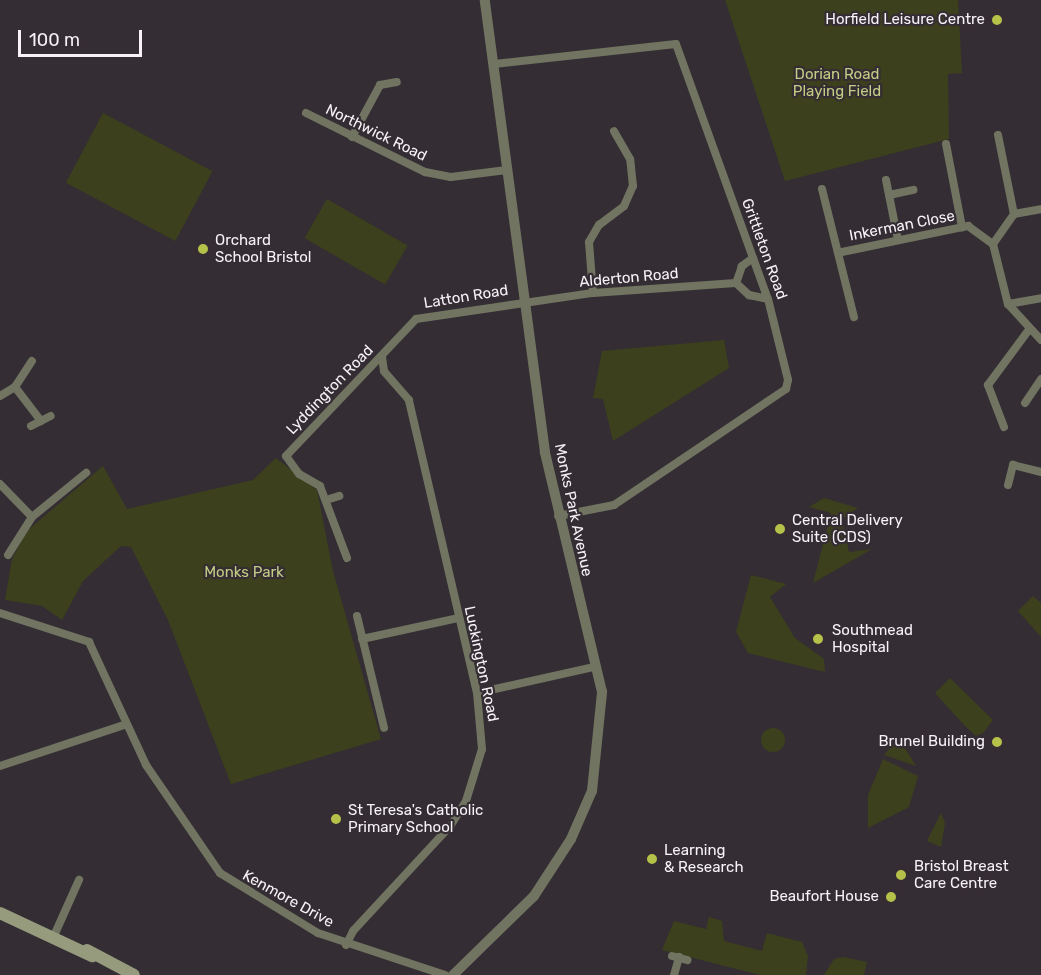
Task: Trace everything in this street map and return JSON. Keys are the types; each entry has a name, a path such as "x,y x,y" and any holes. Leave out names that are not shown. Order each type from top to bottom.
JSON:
{"main road":[{"path":"0,913 87,953 115,971 134,975"}],"street":[{"name":"Monks Park Avenue","path":"453,975 534,896 583,815 600,748 602,692 592,667 558,516 525,301 485,0"},
{"name":"Grittleton Road","path":"494,64 676,44 768,299 788,380 786,389 614,505 558,516"},
{"path":"352,137 380,85 397,82"},
{"name":"Northwick Road","path":"306,113 352,137 439,175 507,170"},
{"path":"593,293 589,242 599,225 624,206 633,186 630,159 614,131"},
{"path":"998,135 1014,214"},
{"path":"946,144 965,227 993,244 1008,304 1028,331 1041,340"},
{"path":"885,180 898,240"},
{"name":"Inkerman Close","path":"822,189 842,252 854,317"},
{"path":"889,195 913,190"},
{"path":"993,244 1014,214 1041,209"},
{"name":"Inkerman Close","path":"842,252 965,227"},
{"path":"753,258 742,266 736,283 749,295 768,299"},
{"name":"Alderton Road","path":"525,301 593,293 736,283"},
{"path":"1008,304 1041,298"},
{"name":"Latton Road","path":"412,323 431,314 525,301"},
{"name":"Lyddington Road","path":"347,558 338,551 326,500 320,486 299,474 286,456 412,323"},
{"path":"1004,428 988,385 1028,331"},
{"name":"Luckington Road","path":"346,945 466,801 482,750 477,693 409,400 384,371 382,357"},
{"path":"0,396 15,387 32,361"},
{"path":"1025,403 1041,379"},
{"path":"15,387 41,421"},
{"path":"31,426 51,416"},
{"path":"1008,485 1013,465 1041,472"},
{"path":"8,555 32,517 86,473"},
{"path":"0,484 32,517"},
{"path":"326,500 339,496"},
{"name":"Kenmore Drive","path":"0,613 90,642 124,725 220,873 289,918 346,945 445,975"},
{"path":"357,616 384,715 384,728"},
{"path":"362,639 458,618"},
{"path":"477,693 592,667"},
{"path":"0,766 124,725"},
{"path":"53,938 79,880"},
{"path":"674,975 680,958"}],"green space":[{"name":"Dorian Road Playing Field","path":"725,0 958,0 962,73 948,74 949,139 785,181"},
{"path":"103,113 212,171 175,241 66,183"},
{"path":"327,199 408,246 385,284 304,238"},
{"path":"724,340 729,368 613,441 603,399 593,398 602,351"},
{"name":"Monks Park","path":"276,458 317,490 333,571 381,739 231,784 168,620 131,547 121,546 83,581 62,620 42,606 5,600 12,559 27,531 103,466 127,509 253,480"},
{"path":"824,498 858,508 842,519 849,552 872,549 813,583 831,513 809,507"},
{"path":"751,575 786,584 770,597 795,638 824,659 825,672 748,653 736,632"},
{"path":"1033,596 1041,603 1041,637 1018,611"},
{"path":"950,678 993,720 983,733 976,736 935,693"},
{"path":"768,728 778,728 785,735 785,745 778,752 768,752 761,745 761,735"},
{"path":"894,743 903,745 916,766 884,755"},
{"path":"883,759 918,776 909,807 868,828 868,795"},
{"path":"941,813 945,823 941,847 927,841"},
{"path":"709,917 722,921 724,941 762,951 767,933 802,942 808,956 806,975 760,975 662,950 674,921 706,929"},
{"path":"843,957 867,962 864,975 824,975 834,959"}],"place":[{"name":"Horfield Leisure Centre","path":"997,20"},
{"name":"Orchard School Bristol","path":"203,249"},
{"name":"Central Delivery Suite (CDS)","path":"780,529"},
{"name":"Southmead Hospital","path":"818,639"},
{"name":"Brunel Building","path":"997,742"},
{"name":"St Teresa's Catholic Primary School","path":"336,819"},
{"name":"Learning & Research","path":"652,859"},
{"name":"Bristol Breast Care Centre","path":"901,875"},
{"name":"Beaufort House","path":"891,897"}]}
